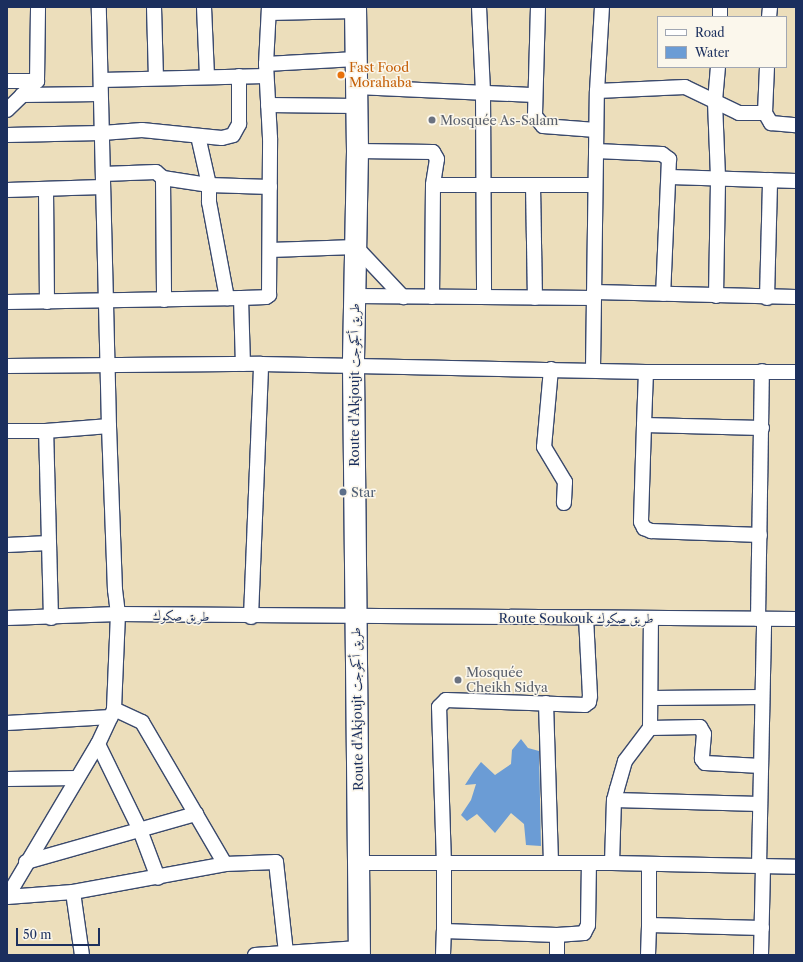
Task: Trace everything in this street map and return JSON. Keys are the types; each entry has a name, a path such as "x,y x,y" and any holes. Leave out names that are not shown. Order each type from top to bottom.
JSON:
{"highway":[{"name":"Route d'Akjoujt طريق أكجوجت","path":"355,9 357,151 353,366 359,951"}],"street":[{"path":"7,110 37,81 38,7"},
{"path":"8,891 98,744 113,713 118,614 115,590 109,426 99,7"},
{"path":"154,7 156,78"},
{"path":"204,7 206,76"},
{"path":"479,7 483,93 484,298"},
{"path":"538,7 535,116 543,126 596,130"},
{"path":"593,369 596,130 602,7"},
{"path":"7,302 164,300 266,297 269,295 270,187 266,70 270,10 355,9"},
{"path":"101,80 239,76 266,70 356,59"},
{"path":"716,296 718,177 715,101 718,68"},
{"path":"767,68 765,113 771,123 796,125"},
{"path":"7,135 102,133 142,130 222,138 233,135 239,124 239,76"},
{"path":"7,81 37,81"},
{"path":"597,91 685,87 739,113 765,113"},
{"path":"268,105 356,96 483,93 535,95"},
{"path":"22,96 100,94"},
{"path":"198,136 209,185 210,208 221,254 234,298 243,364"},
{"path":"357,151 432,152 437,159 433,185 432,297"},
{"path":"596,151 662,154 669,159 670,177 663,294"},
{"path":"7,190 46,188 156,172 163,178 209,185 270,187"},
{"path":"670,177 718,177 796,181"},
{"path":"163,178 164,300"},
{"path":"767,298 770,180"},
{"path":"433,185 595,185"},
{"path":"533,185 535,298"},
{"path":"46,188 47,302"},
{"path":"270,250 356,247 403,297"},
{"path":"355,296 535,298 663,294 796,298"},
{"path":"251,617 261,364"},
{"path":"7,366 261,364 593,369 646,372 796,372"},
{"path":"551,369 544,447 565,482 564,503"},
{"path":"761,955 760,804 762,697 760,535 762,371"},
{"path":"646,372 641,522 644,528 651,531 760,535"},
{"path":"644,425 762,428"},
{"path":"7,431 46,431 109,426"},
{"path":"46,431 51,618"},
{"path":"7,545 49,543"},
{"name":"طريق صكوك","path":"7,618 51,618 118,614 356,618"},
{"path":"443,955 444,865 439,708 446,700 584,705 589,702 586,617"},
{"name":"Route Soukouk طريق صكوك","path":"356,618 586,617 796,619"},
{"path":"612,863 614,800 625,761 650,728 652,698 651,618"},
{"path":"652,698 762,697"},
{"path":"546,704 551,863"},
{"path":"7,723 113,713 142,722 225,864"},
{"path":"650,728 700,727 704,734 702,759 705,762 761,766"},
{"path":"98,744 140,830 158,878"},
{"path":"7,779 76,778"},
{"path":"614,800 760,804"},
{"path":"26,862 196,814"},
{"path":"8,891 73,892 158,878 225,864 276,862 286,953"},
{"path":"444,931 557,935 584,933 587,930 589,863"},
{"path":"359,864 444,865 612,863 796,866"},
{"path":"648,955 649,864"},
{"path":"73,892 82,955"},
{"path":"649,925 762,928"},
{"path":"557,935 557,955"},
{"path":"255,955 359,951"}],"water":[{"path":"521,739 528,748 539,751 541,846 526,845 524,824 511,813 495,833 477,814 467,821 461,815 471,800 476,784 465,785 481,762 495,775 511,764 512,750"}],"place":[{"name":"Fast Food Morahaba","path":"341,75"},
{"name":"Mosquée As-Salam","path":"432,120"},
{"name":"Star","path":"343,492"},
{"name":"Mosquée Cheikh Sidya","path":"458,680"}]}
